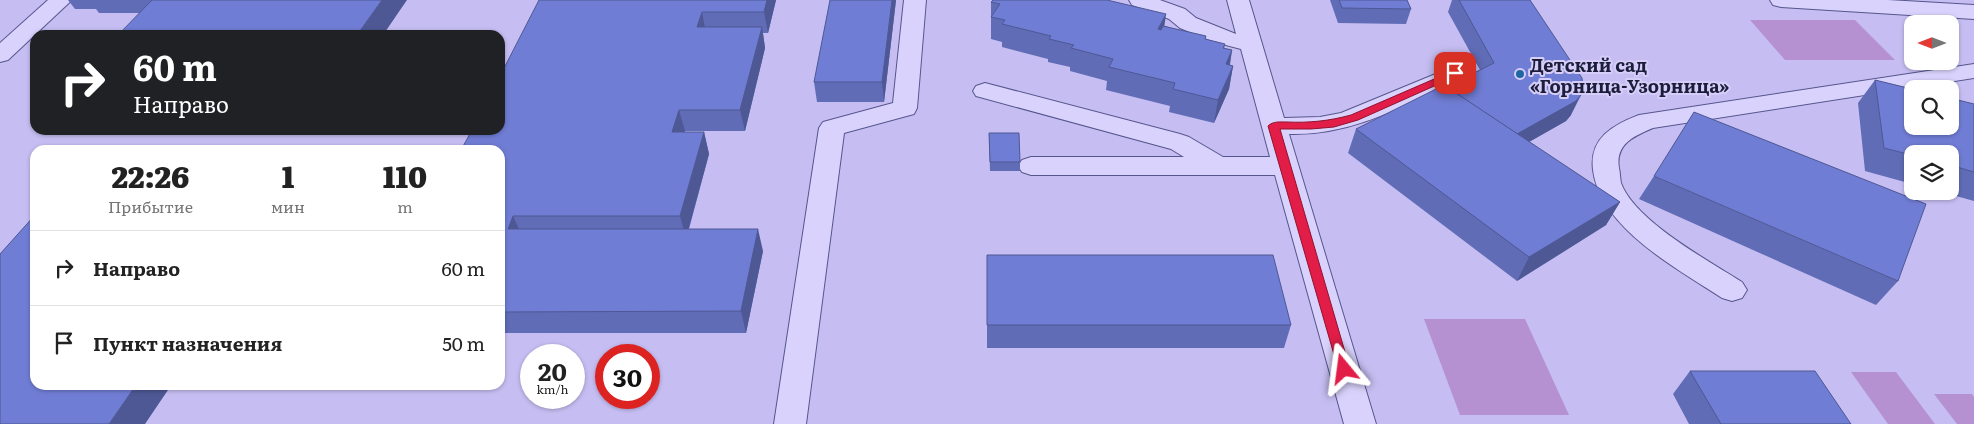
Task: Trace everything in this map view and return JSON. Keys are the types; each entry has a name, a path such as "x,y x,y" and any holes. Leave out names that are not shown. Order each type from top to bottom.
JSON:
{"street":[{"path":"0,55 61,0"},
{"path":"790,424 832,128 905,108 915,0"},
{"path":"1140,0 1177,14 1188,23 1222,37 1251,45"},
{"path":"1238,0 1360,424"},
{"path":"1781,0 1960,8 1974,28"},
{"path":"1732,290 1649,234 1618,202 1604,174 1606,150 1617,135 1648,121 1974,71"},
{"path":"1274,126 1311,126 1340,122 1455,73"},
{"path":"985,91 1180,143 1218,166"},
{"path":"1031,166 1285,166"}],"shaded area":[{"path":"1750,20 1855,20 1895,60 1785,60"},
{"path":"1424,319 1525,319 1569,415 1460,415"},
{"path":"1851,372 1896,372 1935,424 1888,424"},
{"path":"1934,394 1972,394 1974,397 1974,424 1957,424"}],"building":[{"path":"152,0 382,0 361,30 123,30"},
{"path":"539,0 767,0 764,12 702,12 697,27 762,27 740,110 679,110 672,132 704,132 680,216 513,216 508,229 758,229 741,311 505,312 505,145 464,145 469,135 505,135 505,66"},
{"path":"830,0 892,0 882,82 814,82"},
{"path":"993,0 1107,0 1166,14 1158,29 1161,30 1163,26 1206,36 1205,39 1225,44 1223,48 1232,50 1226,64 1233,66 1218,100 1173,89 1175,83 1109,67 1113,59 1071,48 1074,45 1049,39 1051,36 1002,24 1005,20 991,17 1000,4 991,2"},
{"path":"1339,0 1407,0 1411,9 1342,8"},
{"path":"1459,0 1530,0 1582,78 1583,87 1581,95 1576,101 1517,134 1446,87 1494,63"},
{"path":"1875,80 1904,87 1904,135 1959,135 1959,100 1974,104 1974,172 1959,168 1959,145 1904,145 1904,153 1884,148"},
{"path":"1444,85 1620,202 1529,257 1356,129"},
{"path":"1694,112 1904,195 1904,200 1916,200 1926,204 1898,281 1654,176"},
{"path":"989,133 1019,133 1020,162 990,162"},
{"path":"30,221 30,390 133,390 109,424 0,424 0,254"},
{"path":"987,255 1273,255 1291,325 987,325"},
{"path":"1690,371 1815,371 1851,424 1721,424"}],"place":[{"name":"Детский сад «Горница-Узорница»","path":"1520,74"}],"route":[{"path":"1344,369 1274,126 1334,124 1455,73"}]}
